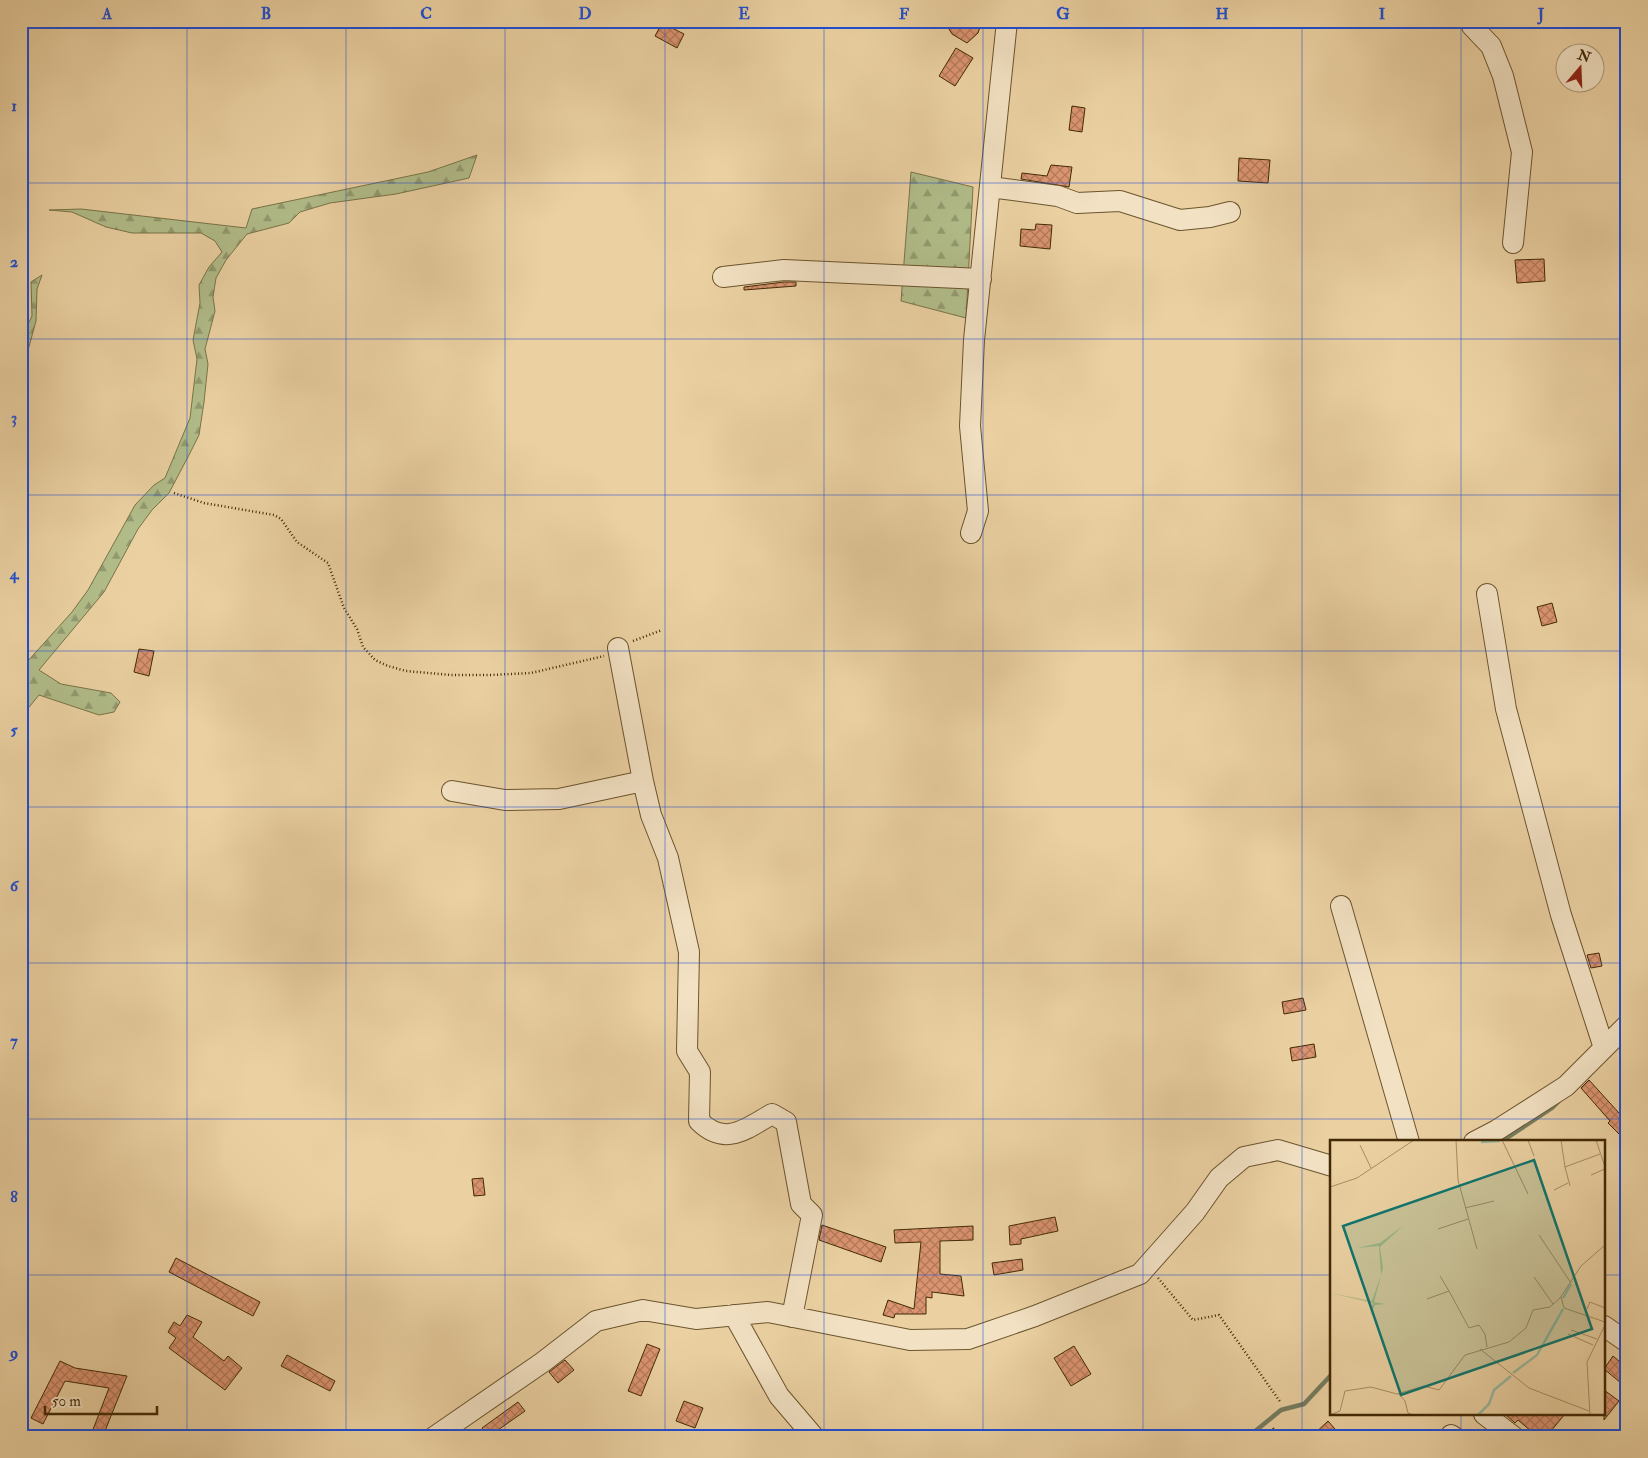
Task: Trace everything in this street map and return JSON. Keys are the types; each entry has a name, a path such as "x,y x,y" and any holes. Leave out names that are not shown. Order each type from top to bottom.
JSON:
{"street":[{"path":"971,533 978,511 970,426 974,340 1007,21"},
{"path":"1471,21 1472,26 1491,46 1503,76 1522,152 1513,243"},
{"path":"990,187 1058,196 1077,203 1120,201 1180,220 1210,217 1230,212"},
{"path":"723,277 784,270 981,279"},
{"path":"1488,594 1506,709 1561,915 1604,1048"},
{"path":"618,648 643,781 651,815 668,858 689,952 687,1051 700,1072 699,1121 710,1132 734,1135 772,1114 786,1122 802,1204 812,1215 792,1317"},
{"path":"452,791 505,800 559,799 643,781"},
{"path":"1341,906 1408,1140"},
{"path":"1483,1140 1501,1136 1566,1086 1627,1025"},
{"path":"434,1437 543,1362 596,1321 643,1310 696,1319 768,1312 910,1340 968,1340 1140,1274 1195,1212 1219,1178 1244,1157 1278,1150 1330,1165"},
{"path":"734,1315 779,1396 814,1437"},
{"path":"1606,1327 1627,1342"},
{"path":"1487,1416 1514,1437"}],"path":[{"path":"174,493 204,503 274,515 281,519 297,542 328,563 344,608 357,629 362,647 376,660 388,666 406,671 450,675 530,673 606,656 618,648 662,630"},
{"path":"1147,1266 1193,1320 1219,1315 1281,1403"},
{"path":"1272,1428 1279,1437"}],"green space":[{"path":"477,155 469,178 396,194 330,203 300,212 289,223 247,234 226,260 216,278 213,297 215,311 205,349 208,364 199,435 169,493 152,510 138,529 104,592 39,670 61,684 111,693 120,702 114,712 99,715 39,695 21,717 21,685 28,674 21,670 21,659 27,662 72,612 88,590 135,505 154,485 165,478 190,418 197,359 193,340 200,303 199,285 209,267 222,252 215,241 201,233 132,233 106,227 72,212 49,210 81,209 246,228 252,209 428,172"},
{"path":"911,172 973,187 966,318 901,301"},
{"path":"42,275 37,289 36,321 21,376 21,339 32,316 31,282"}],"building":[{"path":"944,21 982,21 978,33 967,43 952,34"},
{"path":"662,23 684,34 677,48 655,36"},
{"path":"956,48 973,58 955,86 939,76"},
{"path":"1072,106 1085,108 1082,132 1069,130"},
{"path":"1239,158 1270,160 1268,183 1238,181"},
{"path":"1051,165 1072,167 1069,187 1021,179 1022,173 1047,176"},
{"path":"1036,224 1052,225 1050,249 1020,246 1021,229 1035,230"},
{"path":"1544,259 1545,281 1517,283 1515,260"},
{"path":"796,282 796,286 744,290 744,287"},
{"path":"1552,603 1557,622 1542,626 1537,607"},
{"path":"139,649 154,651 149,676 134,672"},
{"path":"1599,953 1602,966 1591,968 1587,955"},
{"path":"1303,998 1306,1010 1284,1014 1282,1002"},
{"path":"1314,1044 1316,1057 1292,1061 1290,1048"},
{"path":"1589,1080 1619,1113 1620,1111 1627,1118 1627,1142 1608,1123 1610,1121 1581,1088"},
{"path":"483,1178 485,1195 474,1196 472,1179"},
{"path":"1055,1217 1058,1231 1021,1239 1021,1244 1010,1245 1009,1226"},
{"path":"822,1225 886,1247 881,1262 819,1240"},
{"path":"973,1226 973,1240 940,1241 940,1274 961,1276 964,1296 932,1292 932,1298 926,1297 926,1314 895,1314 894,1318 883,1315 888,1300 914,1309 921,1242 895,1243 894,1230"},
{"path":"176,1258 260,1302 253,1316 169,1272"},
{"path":"1022,1259 1023,1270 994,1275 992,1263"},
{"path":"187,1315 202,1322 193,1337 224,1361 228,1356 242,1368 225,1390 169,1348 176,1338 168,1332 174,1322 180,1326"},
{"path":"647,1344 660,1349 641,1396 628,1391"},
{"path":"1074,1346 1091,1374 1071,1386 1054,1358"},
{"path":"287,1355 335,1381 330,1391 281,1366"},
{"path":"1613,1356 1627,1368 1627,1388 1606,1371 1606,1366"},
{"path":"565,1360 574,1370 558,1383 549,1372"},
{"path":"60,1361 75,1368 127,1376 103,1436 92,1432 109,1388 65,1381 43,1424 31,1418"},
{"path":"1606,1391 1619,1401 1604,1420 1604,1416 1606,1416"},
{"path":"684,1401 703,1408 695,1428 676,1421"},
{"path":"518,1402 525,1411 488,1437 482,1428"},
{"path":"1507,1416 1563,1416 1546,1437 1538,1437 1518,1420 1515,1423"},
{"path":"1328,1421 1342,1437 1311,1437"}],"waterway":[{"path":"1504,1140 1552,1108 1559,1101"},
{"path":"1248,1437 1281,1410 1304,1404 1330,1376"}]}
